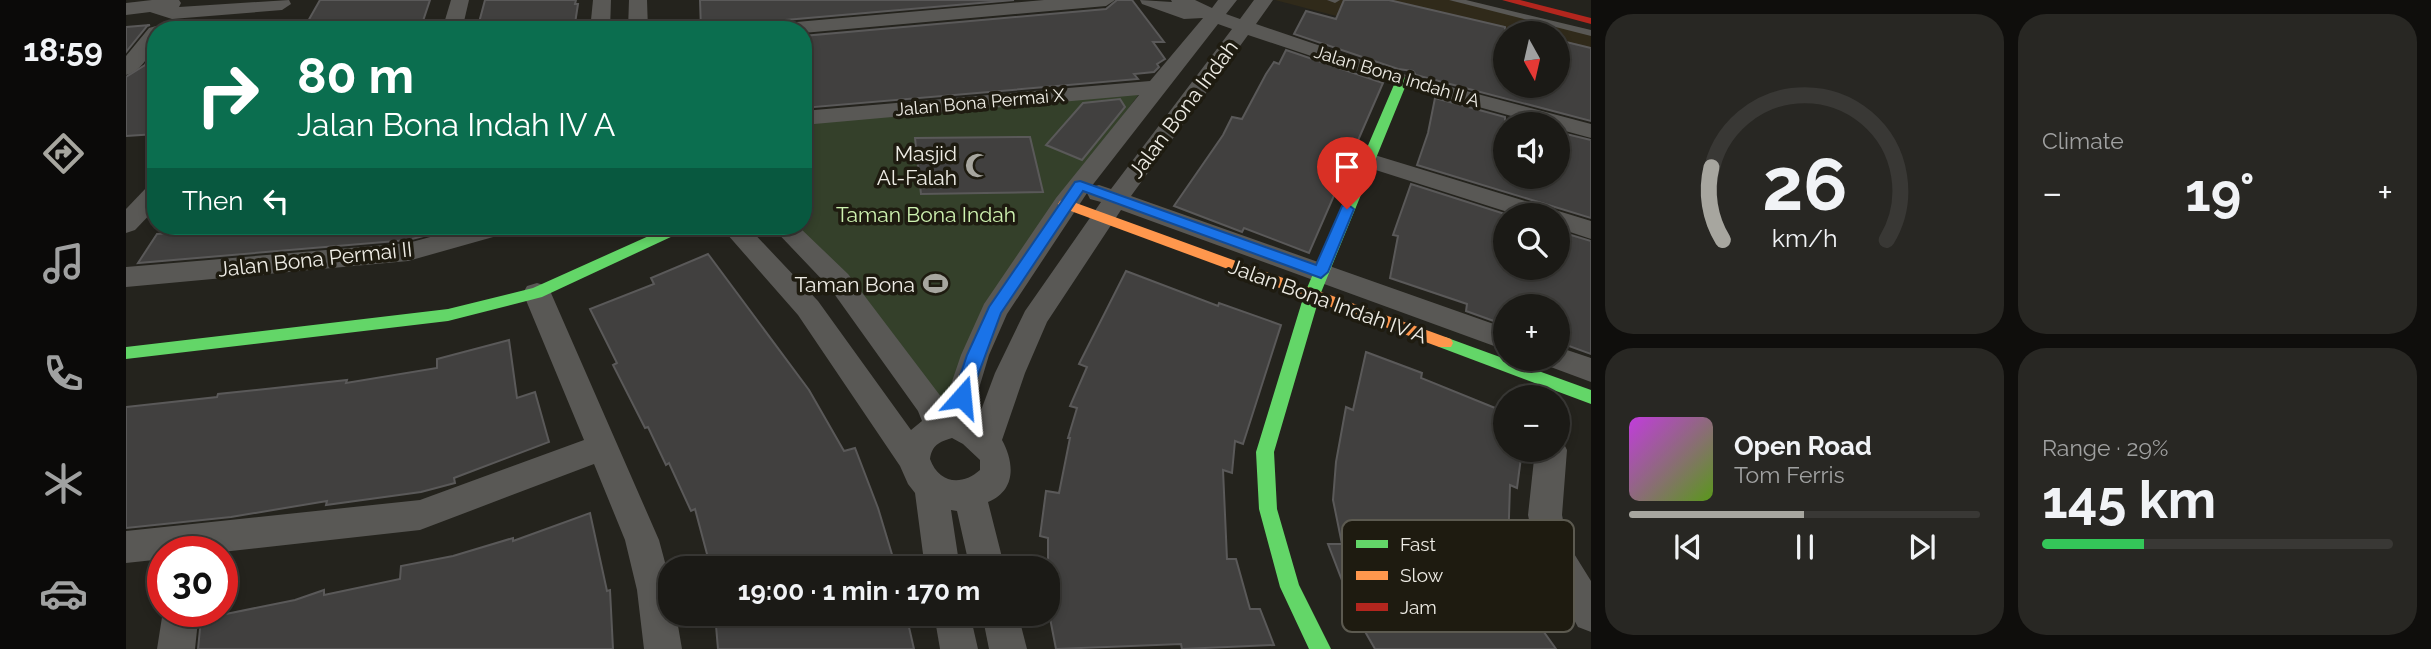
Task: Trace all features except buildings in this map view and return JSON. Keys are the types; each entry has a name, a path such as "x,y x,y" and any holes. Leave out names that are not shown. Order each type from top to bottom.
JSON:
{"street":[{"path":"454,21 460,0"},
{"path":"601,21 602,0"},
{"path":"638,0 638,21"},
{"path":"812,27 1106,0"},
{"path":"1149,0 1184,12 1221,8"},
{"path":"1180,0 1221,8"},
{"name":"Jalan Bona Indah","path":"986,440 1010,373 1035,318 1109,209 1264,0"},
{"path":"1507,0 1591,21"},
{"path":"1566,0 1591,6"},
{"path":"163,21 174,4"},
{"path":"126,9 174,4 280,8"},
{"name":"Jalan Bona Indah II A","path":"1221,8 1244,26 1402,80 1591,131"},
{"name":"Jalan Bona Indah","path":"946,426 994,311 1073,195 1221,8"},
{"path":"126,69 147,43"},
{"path":"1320,649 1286,574 1268,509 1265,452 1316,284 1402,80"},
{"name":"Jalan Bona Permai X","path":"812,117 1156,87"},
{"path":"1368,160 1506,203"},
{"name":"Jalan Bona Indah IV A","path":"1073,195 1316,284 1557,380 1591,397"},
{"path":"126,224 147,202"},
{"path":"1570,223 1591,230"},
{"name":"Jalan Bona Permai II","path":"126,277 408,252 469,235"},
{"path":"126,353 449,315 537,293 663,235"},
{"path":"741,235 808,308 913,458 917,475 931,489 943,495 970,495 983,489 992,478 996,465 986,440 965,428 946,426 921,438 913,458"},
{"path":"792,235 839,281 946,426"},
{"name":"Jalan Bona Indah IV A","path":"1316,284 1493,336"},
{"path":"537,293 642,540 655,590 663,649"},
{"name":"Jalan Bona Indah IV A","path":"1557,380 1591,370"},
{"path":"238,539 420,515 603,447"},
{"path":"1546,520 1550,462"},
{"path":"931,489 941,556"},
{"path":"970,495 985,556"},
{"path":"126,547 147,547"},
{"path":"1574,586 1591,614"},
{"path":"954,626 959,649"},
{"path":"1003,626 1008,649"},
{"path":"176,649 179,627"}],"lane":[{"path":"1454,0 1539,10 1591,33"}],"shaded area":[{"path":"1275,0 1450,0 1537,21 1493,21 1493,57"},
{"path":"1570,29 1591,34 1591,82 1570,76"}],"green space":[{"name":"Taman Bona Indah","path":"1140,93 1062,195 947,411 848,277 804,235 812,235 812,122"}],"traffic: fast":[{"path":"1320,649 1290,587 1268,509 1265,452 1312,295 1402,80"},
{"path":"126,353 448,315 537,293 663,235"},
{"path":"1445,343 1591,397"}],"traffic: slow":[{"path":"1065,204 1445,343"}],"traffic: jam":[{"path":"1507,0 1591,21"}],"place":[{"name":"Masjid Al-Falah","path":"977,165"},
{"name":"Taman Bona","path":"935,284"}],"route":[{"path":"962,397 975,355 994,311 1080,185 1321,272 1347,209"}]}
